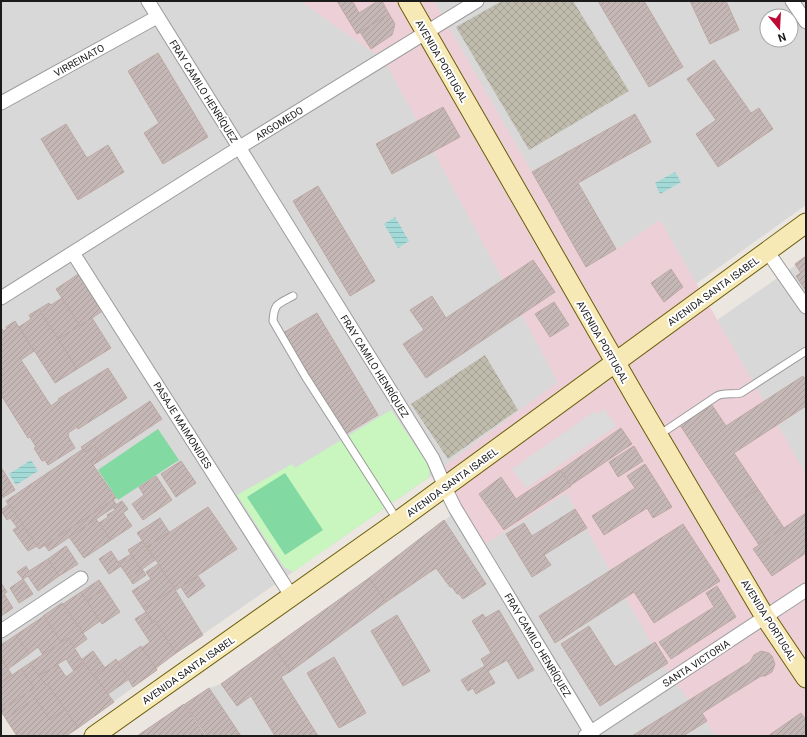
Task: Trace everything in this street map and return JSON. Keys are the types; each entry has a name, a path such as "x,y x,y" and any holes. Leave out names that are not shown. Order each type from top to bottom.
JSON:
{"main road":[{"name":"AVENIDA PORTUGAL","path":"408,1 658,436 765,617 806,678"},
{"name":"AVENIDA SANTA ISABEL","path":"94,736 398,521 806,223"}],"street":[{"name":"FRAY CAMILO HENRÍQUEZ","path":"148,1 433,459 455,508 590,735"},
{"name":"ARGOMEDO","path":"1,298 240,147 477,1"},
{"path":"792,1 806,22"},
{"name":"VIRREINATO","path":"1,103 157,17"},
{"path":"767,251 806,307"},
{"name":"PASAJE MAIMONIDES","path":"73,252 292,597"},
{"path":"1,631 81,578"},
{"name":"SANTA VICTORIA","path":"590,735 806,590"}],"lane":[{"path":"293,296 276,306 273,312 273,321 305,376 398,521"},
{"path":"658,436 717,396 723,394 735,395 741,393 806,351"}],"shaded area":[{"path":"1,1 806,1 806,205 559,382 431,476 156,667 157,670 78,728 66,736 17,736 1,711"},
{"path":"300,1 434,1 586,267 619,248 660,220 806,474 806,736 716,736 669,674 566,493 479,548 431,476 558,382 384,60"},
{"path":"502,1 573,1 629,91 529,150 456,27"},
{"path":"806,258 806,736 137,736 209,688 221,684 273,647 369,578 501,477 670,353"},
{"path":"485,355 518,410 448,459 411,404"},
{"path":"604,409 616,426 526,488 512,469 595,411 597,414"}],"green space":[{"path":"391,410 430,467 429,477 293,572 284,567 237,495 292,464 295,468"},
{"path":"158,429 179,460 118,500 98,470"},
{"path":"285,473 323,530 285,555 247,497"}],"water":[{"path":"675,172 681,182 660,194 655,183"},
{"path":"395,217 409,241 398,248 384,224"},
{"path":"31,460 38,471 16,485 9,474"}],"building":[{"path":"337,1 355,1 353,2 359,13 378,1 382,1 389,14 357,34"},
{"path":"598,1 644,1 683,67 649,87"},
{"path":"690,1 726,1 739,30 710,44"},
{"path":"389,14 395,24 392,35 371,49 360,32"},
{"path":"158,53 208,137 163,164 144,133 159,123 128,71"},
{"path":"714,60 751,113 759,108 773,129 718,167 696,134 716,120 687,79"},
{"path":"443,107 460,137 392,174 376,144"},
{"path":"635,114 651,142 578,183 616,249 586,267 532,172"},
{"path":"66,124 87,158 108,145 124,172 78,200 41,139"},
{"path":"318,186 375,281 350,296 293,201"},
{"path":"806,256 806,269 801,273 795,264"},
{"path":"533,260 555,292 426,378 403,344 424,330 410,310 432,296 446,318"},
{"path":"671,269 683,287 664,302 651,283"},
{"path":"806,269 806,291 796,276"},
{"path":"80,273 104,310 80,326 56,289"},
{"path":"62,298 80,326 58,339 39,309 49,303 51,305"},
{"path":"554,302 569,325 550,337 535,314"},
{"path":"39,309 77,369 55,383 19,327 31,319 29,315"},
{"path":"317,313 378,415 344,435 283,333"},
{"path":"92,318 111,348 77,369 58,339"},
{"path":"15,321 34,351 21,360 51,406 59,400 58,399 108,368 127,398 78,429 77,427 68,433 68,436 75,448 48,465 45,460 42,461 34,448 36,447 30,437 28,438 1,395 1,330 2,329 3,331 7,329 6,327"},
{"path":"803,376 806,380 806,406 734,453 758,489 733,506 680,425 712,405 726,426"},
{"path":"150,401 162,419 93,465 91,462 101,455 94,446 85,452 81,447"},
{"path":"621,428 632,444 571,485 561,470"},
{"path":"94,446 101,455 91,462 116,498 39,549 6,501 83,449 85,452"},
{"path":"634,446 643,461 618,477 609,462"},
{"path":"181,461 196,483 176,497 161,474"},
{"path":"645,464 672,507 653,518 647,508 604,535 592,516 635,488 627,476"},
{"path":"1,467 15,490 2,498 1,496"},
{"path":"560,470 571,486 504,530 479,494 501,477 516,499"},
{"path":"156,476 172,500 143,520 132,504 144,495 139,487"},
{"path":"758,489 784,528 759,545 733,506"},
{"path":"113,500 117,505 49,551 45,546"},
{"path":"122,501 128,509 123,513 132,526 111,540 99,523 115,510 113,507"},
{"path":"9,504 37,546 28,551 13,530 17,527 10,518 7,520 1,511"},
{"path":"208,507 237,549 176,590 147,547"},
{"path":"575,509 587,528 544,555 551,565 532,577 506,534 524,523 532,536"},
{"path":"806,513 806,553 772,576 753,549"},
{"path":"160,518 169,532 147,547 137,533"},
{"path":"96,519 111,540 84,558 69,537"},
{"path":"444,520 486,584 463,599 452,587 450,587 436,568 386,602 369,578"},
{"path":"683,524 720,581 654,623 634,592 555,643 539,616"},
{"path":"142,541 155,560 141,570 128,550"},
{"path":"66,546 78,564 59,576 48,559"},
{"path":"111,551 121,566 109,574 99,559"},
{"path":"131,554 141,570 129,578 118,562"},
{"path":"48,559 59,576 38,591 28,576 23,579 17,572 26,566 29,571"},
{"path":"158,564 174,588 144,609 132,591 151,579 146,572"},
{"path":"142,569 146,575 133,584 129,578"},
{"path":"198,576 205,586 188,598 181,587"},
{"path":"369,578 386,602 291,671 273,647"},
{"path":"23,579 33,594 19,603 10,588"},
{"path":"99,580 105,589 86,601 81,592"},
{"path":"1,583 7,592 4,594 13,608 1,616"},
{"path":"717,586 736,617 671,659 659,642 714,607 706,593"},
{"path":"174,588 203,635 176,653 155,621 153,623 144,609"},
{"path":"105,589 120,612 102,624 86,601"},
{"path":"81,592 100,621 83,633 63,604"},
{"path":"62,603 87,639 75,648 68,638 61,642 43,616"},
{"path":"499,610 534,670 518,679 507,660 488,671 495,683 476,694 473,688 468,691 461,680 485,666 481,659 491,653 472,621 483,614 485,618"},
{"path":"146,612 153,623 155,621 176,653 156,668 142,648 150,642 135,619"},
{"path":"397,615 430,671 403,686 371,631"},
{"path":"44,616 61,642 43,655 38,647 29,654 16,635"},
{"path":"589,626 615,667 655,642 668,663 600,706 561,644"},
{"path":"16,635 29,654 8,669 1,658 1,645"},
{"path":"68,638 84,663 74,671 66,659 39,676 30,663"},
{"path":"141,646 157,670 133,687 118,662"},
{"path":"273,647 291,671 281,677 318,736 275,736 251,696 237,706 221,684"},
{"path":"93,651 105,668 94,676 81,660"},
{"path":"761,651 769,653 772,656 775,664 772,672 765,676 761,676 702,713 707,721 683,736 632,736 750,662 754,655"},
{"path":"334,657 366,713 339,728 307,673"},
{"path":"1,658 12,675 1,683"},
{"path":"116,659 129,679 108,694 94,676"},
{"path":"30,663 65,709 50,720 35,698 6,719 1,711 34,688 21,669"},
{"path":"84,663 114,702 78,728 48,685 46,685 39,676 58,665 66,677"},
{"path":"21,669 34,688 1,711 1,683"},
{"path":"209,688 241,736 207,736 185,704"},
{"path":"35,698 50,720 65,709 78,728 66,736 17,736 6,719"},
{"path":"184,704 205,736 137,736"},
{"path":"801,713 806,720 806,736 768,736"}]}
